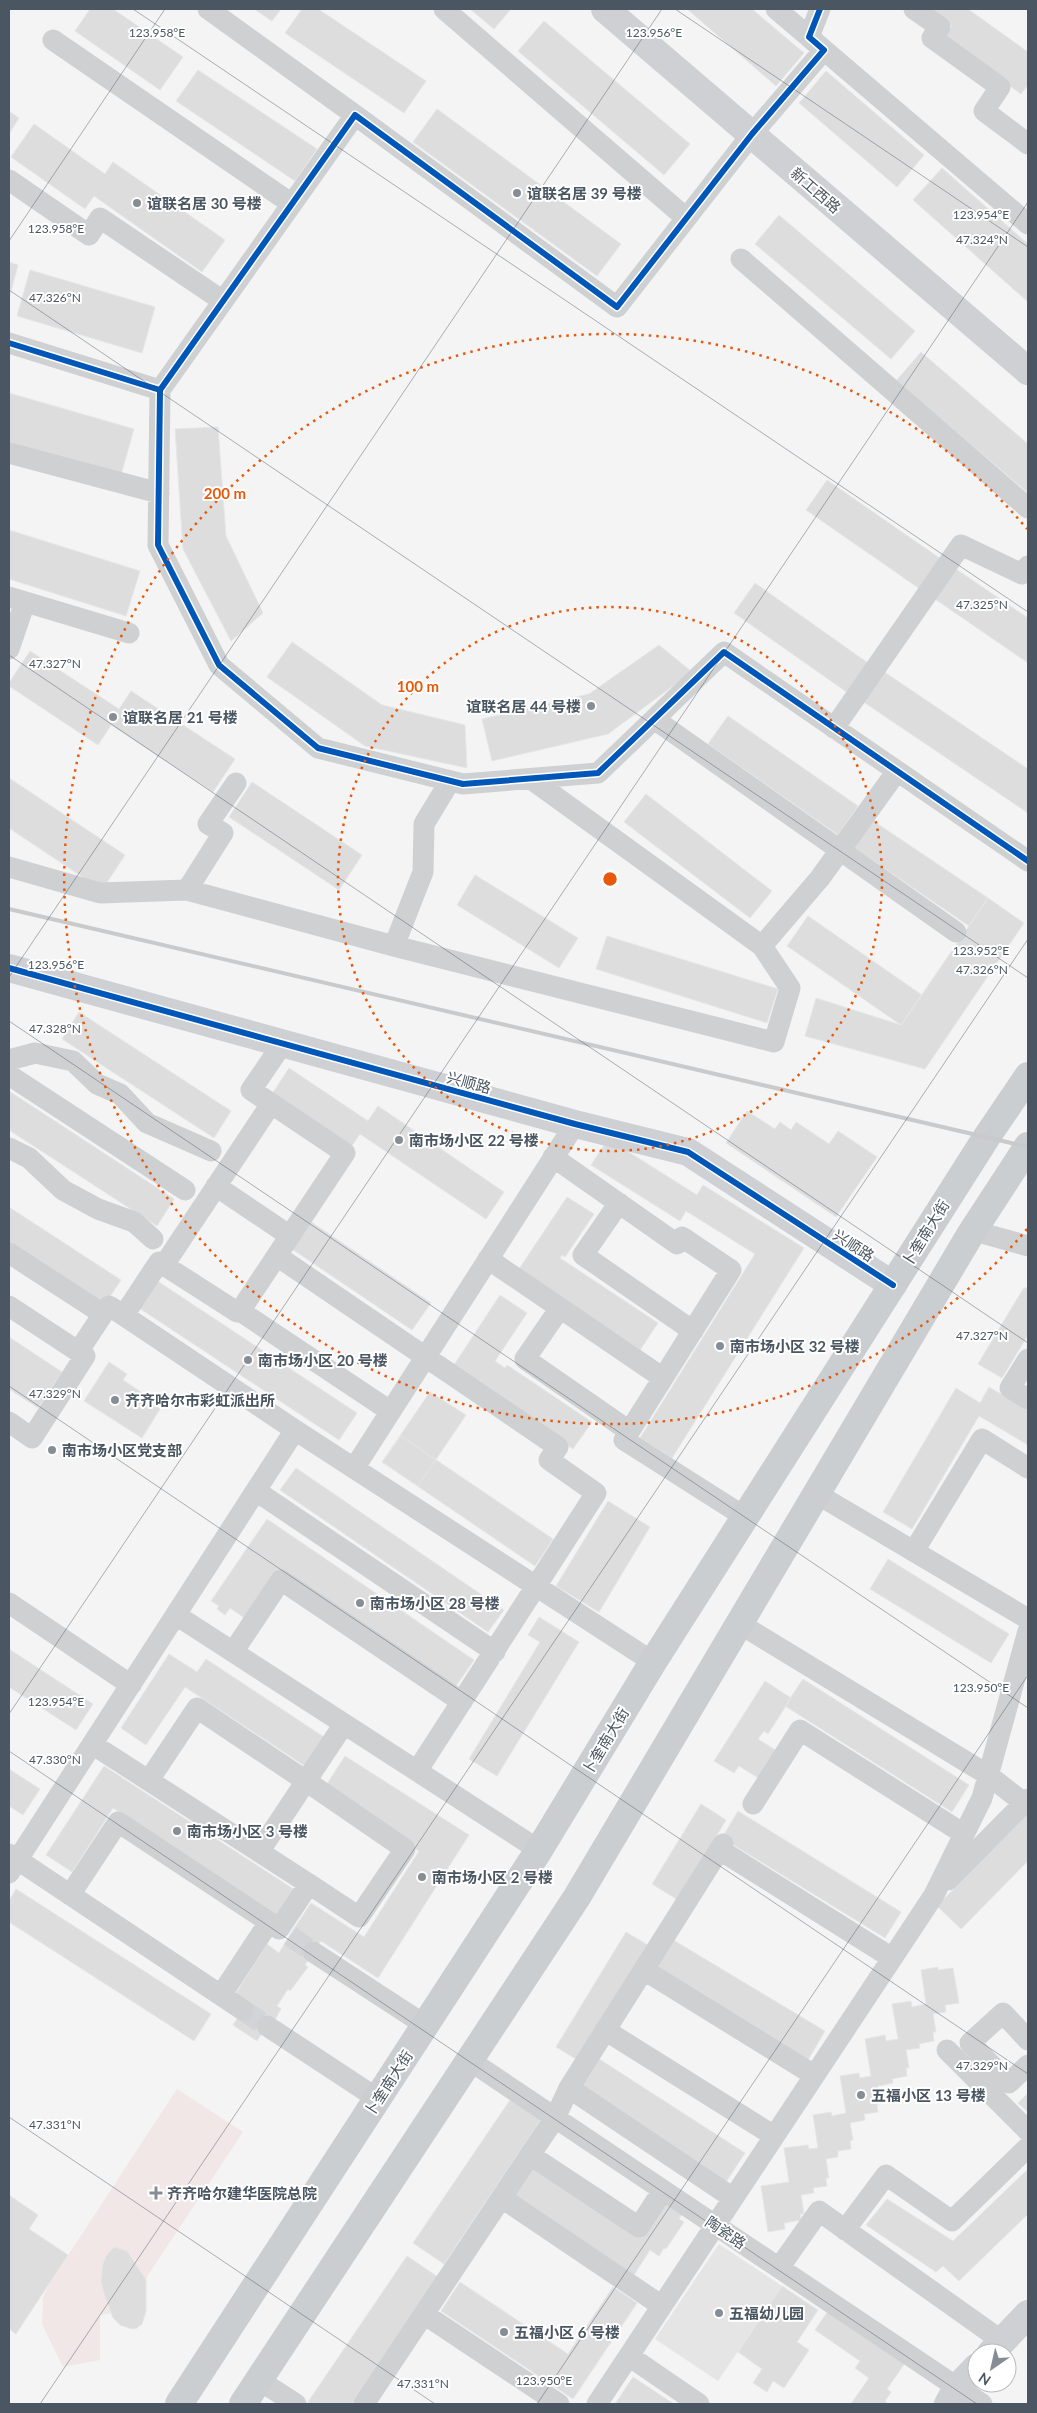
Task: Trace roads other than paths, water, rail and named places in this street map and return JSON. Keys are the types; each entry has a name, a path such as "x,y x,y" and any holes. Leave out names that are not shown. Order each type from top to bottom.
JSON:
{"main road":[{"name":"卜奎南大街","path":"180,2404 539,1850 653,1662 1028,1076"},
{"path":"243,2404 577,1897 970,1235 1028,1146"}],"street":[{"path":"208,9 617,307 752,134 817,43 820,9"},
{"path":"444,9 686,218"},
{"name":"新工西路","path":"605,9 1028,371"},
{"path":"776,9 1028,224"},
{"path":"914,9 940,27 932,38 1000,87 984,111 1028,144"},
{"path":"53,40 292,204"},
{"path":"355,116 160,390 158,545 219,665 318,748 463,784 598,773 724,652 1028,861"},
{"path":"9,180 89,235 100,218 223,301"},
{"path":"741,259 1028,508"},
{"path":"10,348 160,390"},
{"path":"9,453 159,493"},
{"path":"834,728 961,545 1022,574 1028,566"},
{"path":"9,649 17,599 129,633"},
{"path":"654,719 956,932"},
{"path":"762,946 820,878 897,771"},
{"path":"9,867 100,893 186,890 394,946 774,1042 790,988 762,946 531,779"},
{"path":"394,946 423,872 424,824 450,781"},
{"path":"186,890 223,833 208,824 236,783"},
{"name":"兴顺路","path":"9,968 574,1124 688,1152 892,1286"},
{"path":"283,1043 251,1090 345,1153 240,1311 390,1411"},
{"path":"9,1060 35,1053 73,1061 97,1084 120,1094 147,1123 211,1151"},
{"path":"9,1075 186,1190"},
{"path":"164,1265 271,1104"},
{"path":"355,1467 574,1124"},
{"path":"9,1148 29,1158 63,1190 98,1209 134,1222 153,1239"},
{"path":"553,1157 677,1244 682,1237 730,1270 624,1440 745,1517"},
{"path":"216,1186 290,1236"},
{"path":"619,1203 583,1255 693,1331"},
{"path":"985,1234 1028,1246"},
{"path":"9,1253 113,1314 355,1467 653,1662"},
{"path":"277,1256 558,1447 549,1460 596,1493 417,1771"},
{"path":"488,1259 663,1378"},
{"path":"78,1352 159,1262 237,1312"},
{"path":"9,1306 85,1356 32,1438 9,1422"},
{"path":"560,1308 526,1359 629,1431"},
{"path":"1028,1359 1010,1388 1028,1399"},
{"path":"243,2010 70,1895 12,1862 131,1685 295,1430"},
{"path":"914,1551 982,1439 1028,1468"},
{"path":"256,1491 494,1652"},
{"path":"816,1494 1028,1619"},
{"path":"233,1652 281,1580 462,1702"},
{"path":"9,1603 131,1685"},
{"path":"176,1615 539,1850"},
{"path":"740,1624 988,1775 1026,1801 934,1895"},
{"path":"598,2404 934,1895 982,1798 1027,1638"},
{"path":"92,1744 360,1918 405,1849 197,1708 149,1780"},
{"path":"259,1852 344,1724"},
{"path":"753,1804 800,1730 964,1834"},
{"path":"70,1895 118,1822 279,1929"},
{"path":"364,2404 555,2118 569,2088 722,1847 892,1958"},
{"path":"221,1995 279,1929 309,1884"},
{"path":"314,1952 425,2025"},
{"path":"644,1970 814,2075"},
{"path":"1028,2040 1002,2012 970,2043 1009,2083 1028,2065"},
{"path":"267,2026 378,2099"},
{"path":"605,2030 774,2136"},
{"path":"947,2050 1028,2131"},
{"name":"陶瓷路","path":"470,2060 778,2268 952,2396 982,2404"},
{"path":"569,2088 733,2198"},
{"path":"845,2230 886,2175 952,2221 1028,2147"},
{"path":"530,2155 639,2227 663,2190"},
{"path":"502,2198 662,2306"},
{"path":"778,2268 819,2212 991,2343"},
{"path":"424,2314 559,2404"},
{"path":"1000,2343 1028,2314"},
{"path":"629,2356 699,2404"},
{"path":"952,2396 967,2379"},
{"path":"259,2380 296,2404"}],"tunnel":[{"path":"290,1936 313,1952"},
{"path":"243,2010 267,2026"}],"railway":[{"path":"9,909 1028,1147"}],"place":[{"name":"谊联名居 39 号楼","path":"517,193"},
{"name":"谊联名居 30 号楼","path":"137,203"},
{"name":"谊联名居 44 号楼","path":"591,706"},
{"name":"谊联名居 21 号楼","path":"113,717"},
{"name":"南市场小区 22 号楼","path":"399,1140"},
{"name":"南市场小区 32 号楼","path":"720,1346"},
{"name":"南市场小区 20 号楼","path":"248,1360"},
{"name":"齐齐哈尔市彩虹派出所","path":"115,1400"},
{"name":"南市场小区党支部","path":"52,1450"},
{"name":"南市场小区 28 号楼","path":"360,1603"},
{"name":"南市场小区 3 号楼","path":"177,1831"},
{"name":"南市场小区 2 号楼","path":"422,1877"},
{"name":"五福小区 13 号楼","path":"861,2095"},
{"name":"齐齐哈尔建华医院总院","path":"156,2193"},
{"name":"五福幼儿园","path":"719,2313"},
{"name":"五福小区 6 号楼","path":"504,2332"}]}
